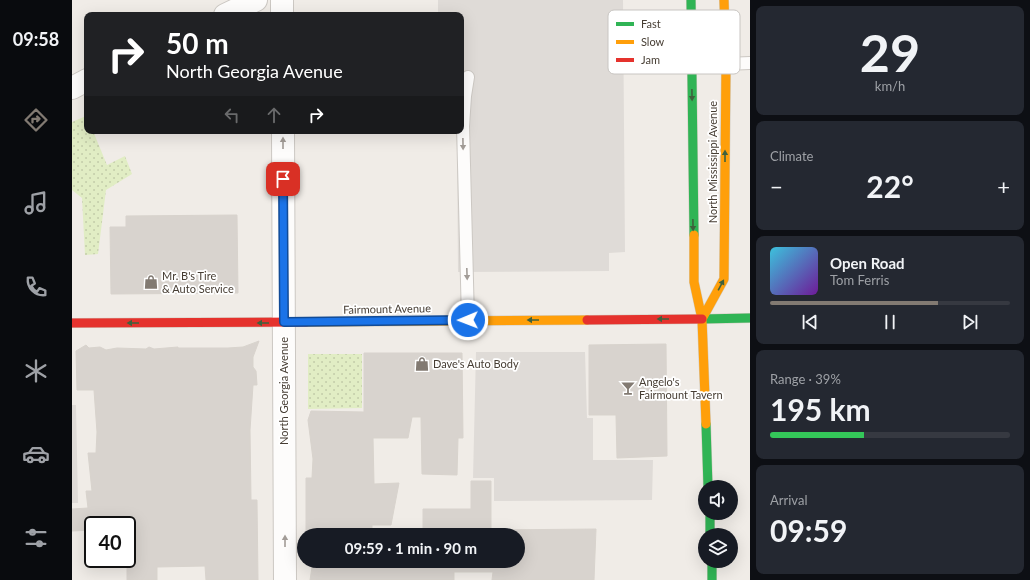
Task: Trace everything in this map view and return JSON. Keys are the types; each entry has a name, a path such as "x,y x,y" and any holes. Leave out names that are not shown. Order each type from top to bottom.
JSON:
{"main road":[{"name":"North Mississippi Avenue","path":"691,0 691,10"},
{"name":"North Mississippi Avenue","path":"724,0 724,10"},
{"name":"North Mississippi Avenue","path":"692,74 694,282 702,319 708,480"},
{"name":"North Mississippi Avenue","path":"702,319 724,279 726,74"},
{"name":"Fairmount Avenue","path":"72,323 750,318"},
{"path":"712,568 712,580"}],"street":[{"path":"231,12 256,0"},
{"path":"282,0 282,12"},
{"path":"72,88 84,82"},
{"name":"North Georgia Avenue","path":"283,134 285,580"}],"lane":[{"path":"740,63 750,62"},
{"path":"464,106 468,77"},
{"path":"462,134 468,320"}],"green space":[{"path":"84,117 84,134 94,134 107,165 125,156 132,174 106,190 98,254 85,255 82,198 72,190 72,122"},
{"path":"308,354 362,354 362,408 308,409"}],"shaded area":[{"path":"438,0 623,0 623,10 608,10 608,74 624,74 625,252 609,253 609,271 458,272 457,134 464,134 464,12 438,12"},
{"path":"476,352 585,352 587,418 593,418 593,460 653,460 652,500 494,501 494,478 473,478"},
{"path":"72,405 76,405 78,503 72,503"}],"building":[{"path":"237,215 238,293 111,294 110,227 126,227 126,216"},
{"path":"259,341 253,357 253,367 256,371 257,385 253,385 250,430 251,500 257,500 258,580 206,580 205,566 157,567 157,580 127,580 127,568 136,568 136,516 84,516 84,530 72,531 72,509 88,508 86,491 92,491 88,453 96,453 97,432 94,390 77,390 76,351 86,345 89,348 100,347 106,350 117,348 146,349 149,347 154,349 178,347 243,347"},
{"path":"666,344 667,456 617,458 616,415 589,415 589,345"},
{"path":"364,353 462,353 463,438 458,438 457,475 422,474 421,417 412,417 408,438 373,438 374,484 399,483 391,525 372,525 372,528 306,528 306,478 312,478 313,459 308,420 311,411 364,412"},
{"path":"471,481 491,481 491,528 423,528 423,509 471,509"},
{"path":"596,529 594,580 492,580 493,572 454,572 454,580 310,580 312,568 525,568 525,530"}],"traffic: fast":[{"path":"691,0 691,10"},
{"path":"692,74 694,235"},
{"path":"702,319 750,318"},
{"path":"706,424 708,480"},
{"path":"710,520 710,528"},
{"path":"712,568 712,580"}],"traffic: slow":[{"path":"724,0 724,10"},
{"path":"702,319 724,279 726,74"},
{"path":"694,235 694,282 702,319 706,424"},
{"path":"306,322 587,320"}],"traffic: jam":[{"path":"587,320 702,319"},
{"path":"72,323 306,322"}],"place":[{"name":"Mr. B's Tire & Auto Service","path":"151,282"},
{"name":"Dave's Auto Body","path":"422,364"},
{"name":"Angelo's Fairmount Tavern","path":"628,388"}],"route":[{"path":"283,179 284,322 468,320"}]}
